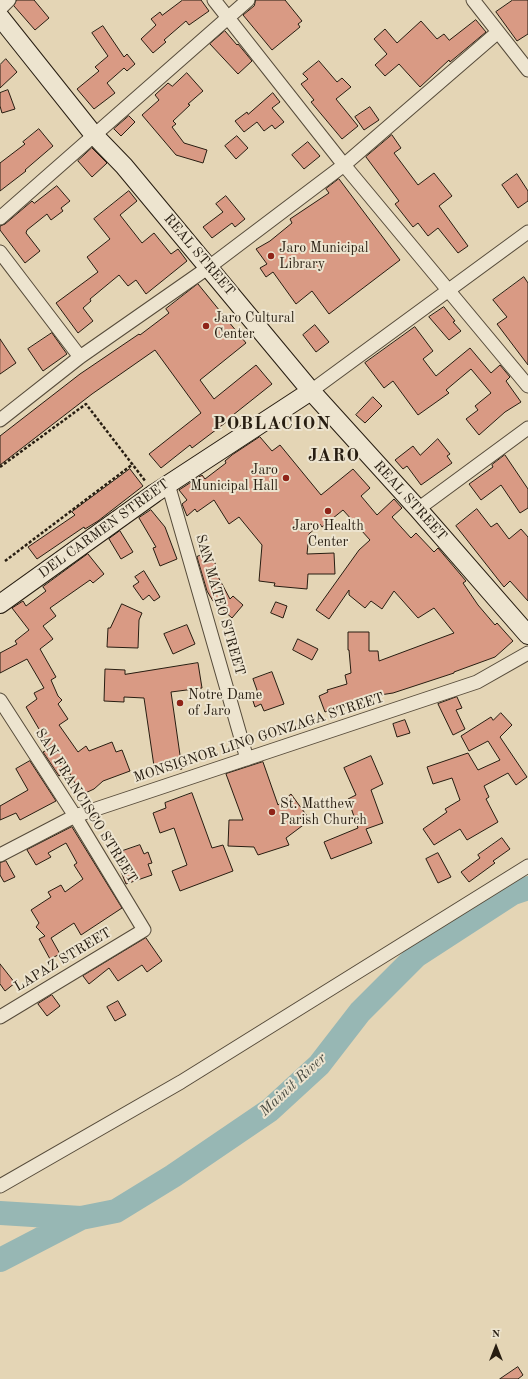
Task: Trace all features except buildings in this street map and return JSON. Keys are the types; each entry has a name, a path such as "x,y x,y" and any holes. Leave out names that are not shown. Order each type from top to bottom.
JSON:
{"main road":[{"name":"REAL STREET","path":"0,17 94,135 124,166 311,391 418,509 528,635"},
{"name":"DEL CARMEN STREET","path":"0,604 161,488 311,391"}],"street":[{"path":"0,9 10,0"},
{"path":"214,0 344,165 528,386"},
{"path":"0,218 248,0"},
{"path":"473,0 528,70"},
{"path":"0,420 80,357 209,267 344,165 498,32"},
{"path":"311,391 528,232"},
{"path":"0,252 80,357"},
{"path":"418,509 528,428"},
{"name":"SAN MATEO STREET","path":"161,488 247,759"},
{"name":"MONSIGNOR LINO GONZAGA STREET","path":"0,855 75,816 477,682 528,653"},
{"name":"SAN FRANCISCO STREET","path":"0,700 75,816 144,930"},
{"path":"0,1186 181,1082 528,866"},
{"name":"LAPAZ STREET","path":"0,1017 144,930"}],"path":[{"path":"0,468 86,404 133,464 161,488"},
{"path":"4,561 133,464"}],"waterway":[{"name":"Mainit River","path":"0,1213 81,1218 116,1211 173,1176 270,1110 319,1065 360,1012 416,956 513,893 528,888"},
{"path":"0,1260 81,1218"}],"place":[{"name":"Jaro Municipal Library","path":"271,256"},
{"name":"Jaro Cultural Center","path":"206,326"},
{"name":"Jaro Municipal Hall","path":"286,478"},
{"name":"Jaro Health Center","path":"328,511"},
{"name":"Notre Dame of Jaro","path":"180,703"},
{"name":"St. Matthew Parish Church","path":"272,812"}],"district":[{"name":"POBLACION","path":"272,424"},
{"name":"JARO","path":"334,456"}]}
